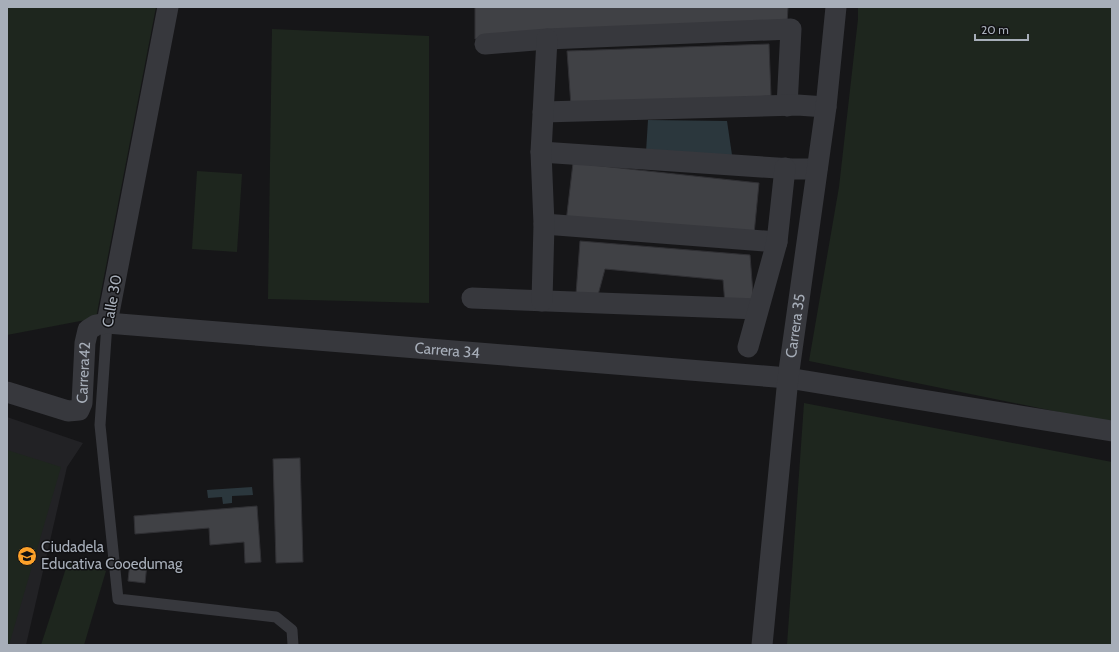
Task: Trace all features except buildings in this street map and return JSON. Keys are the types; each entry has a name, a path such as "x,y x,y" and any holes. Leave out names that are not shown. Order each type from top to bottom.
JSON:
{"street":[{"name":"Calle 30","path":"107,323 168,7"},
{"name":"Carrera 35","path":"762,645 788,378 826,107 836,7"},
{"path":"485,44 547,39 791,29 787,106"},
{"path":"542,301 544,224 541,152 547,39"},
{"path":"543,112 787,106 826,107"},
{"path":"541,152 817,169"},
{"path":"748,347 777,242 785,168"},
{"path":"544,224 777,242"},
{"path":"472,298 758,310"},
{"name":"Carrera 34","path":"107,323 788,378 1112,431"},
{"name":"Carrera42","path":"7,392 68,411 79,410 82,403 85,343 88,330 96,325 107,323"}],"lane":[{"name":"Calle 30","path":"107,323 100,425 118,599 276,617 292,630 292,645"}],"shaded area":[{"path":"7,7 156,7 96,318 7,335"},
{"path":"858,7 1112,7 1112,423 809,361 839,187 858,19"},
{"path":"272,29 429,36 429,303 268,299"},
{"path":"648,120 727,121 732,155 646,152"},
{"path":"197,171 242,174 237,252 192,249"},
{"path":"804,403 1112,462 1112,645 787,645"},
{"name":"Ciudadela Educativa Cooedumag","path":"7,417 83,443 67,467 26,645 7,645"},
{"path":"7,450 61,467 9,645 7,644"},
{"path":"252,487 253,495 232,496 232,503 223,504 222,497 208,498 207,490"},
{"path":"69,559 106,571 84,645 41,645"}],"place":[{"name":"Ciudadela Educativa Cooedumag","path":"27,556"}]}
